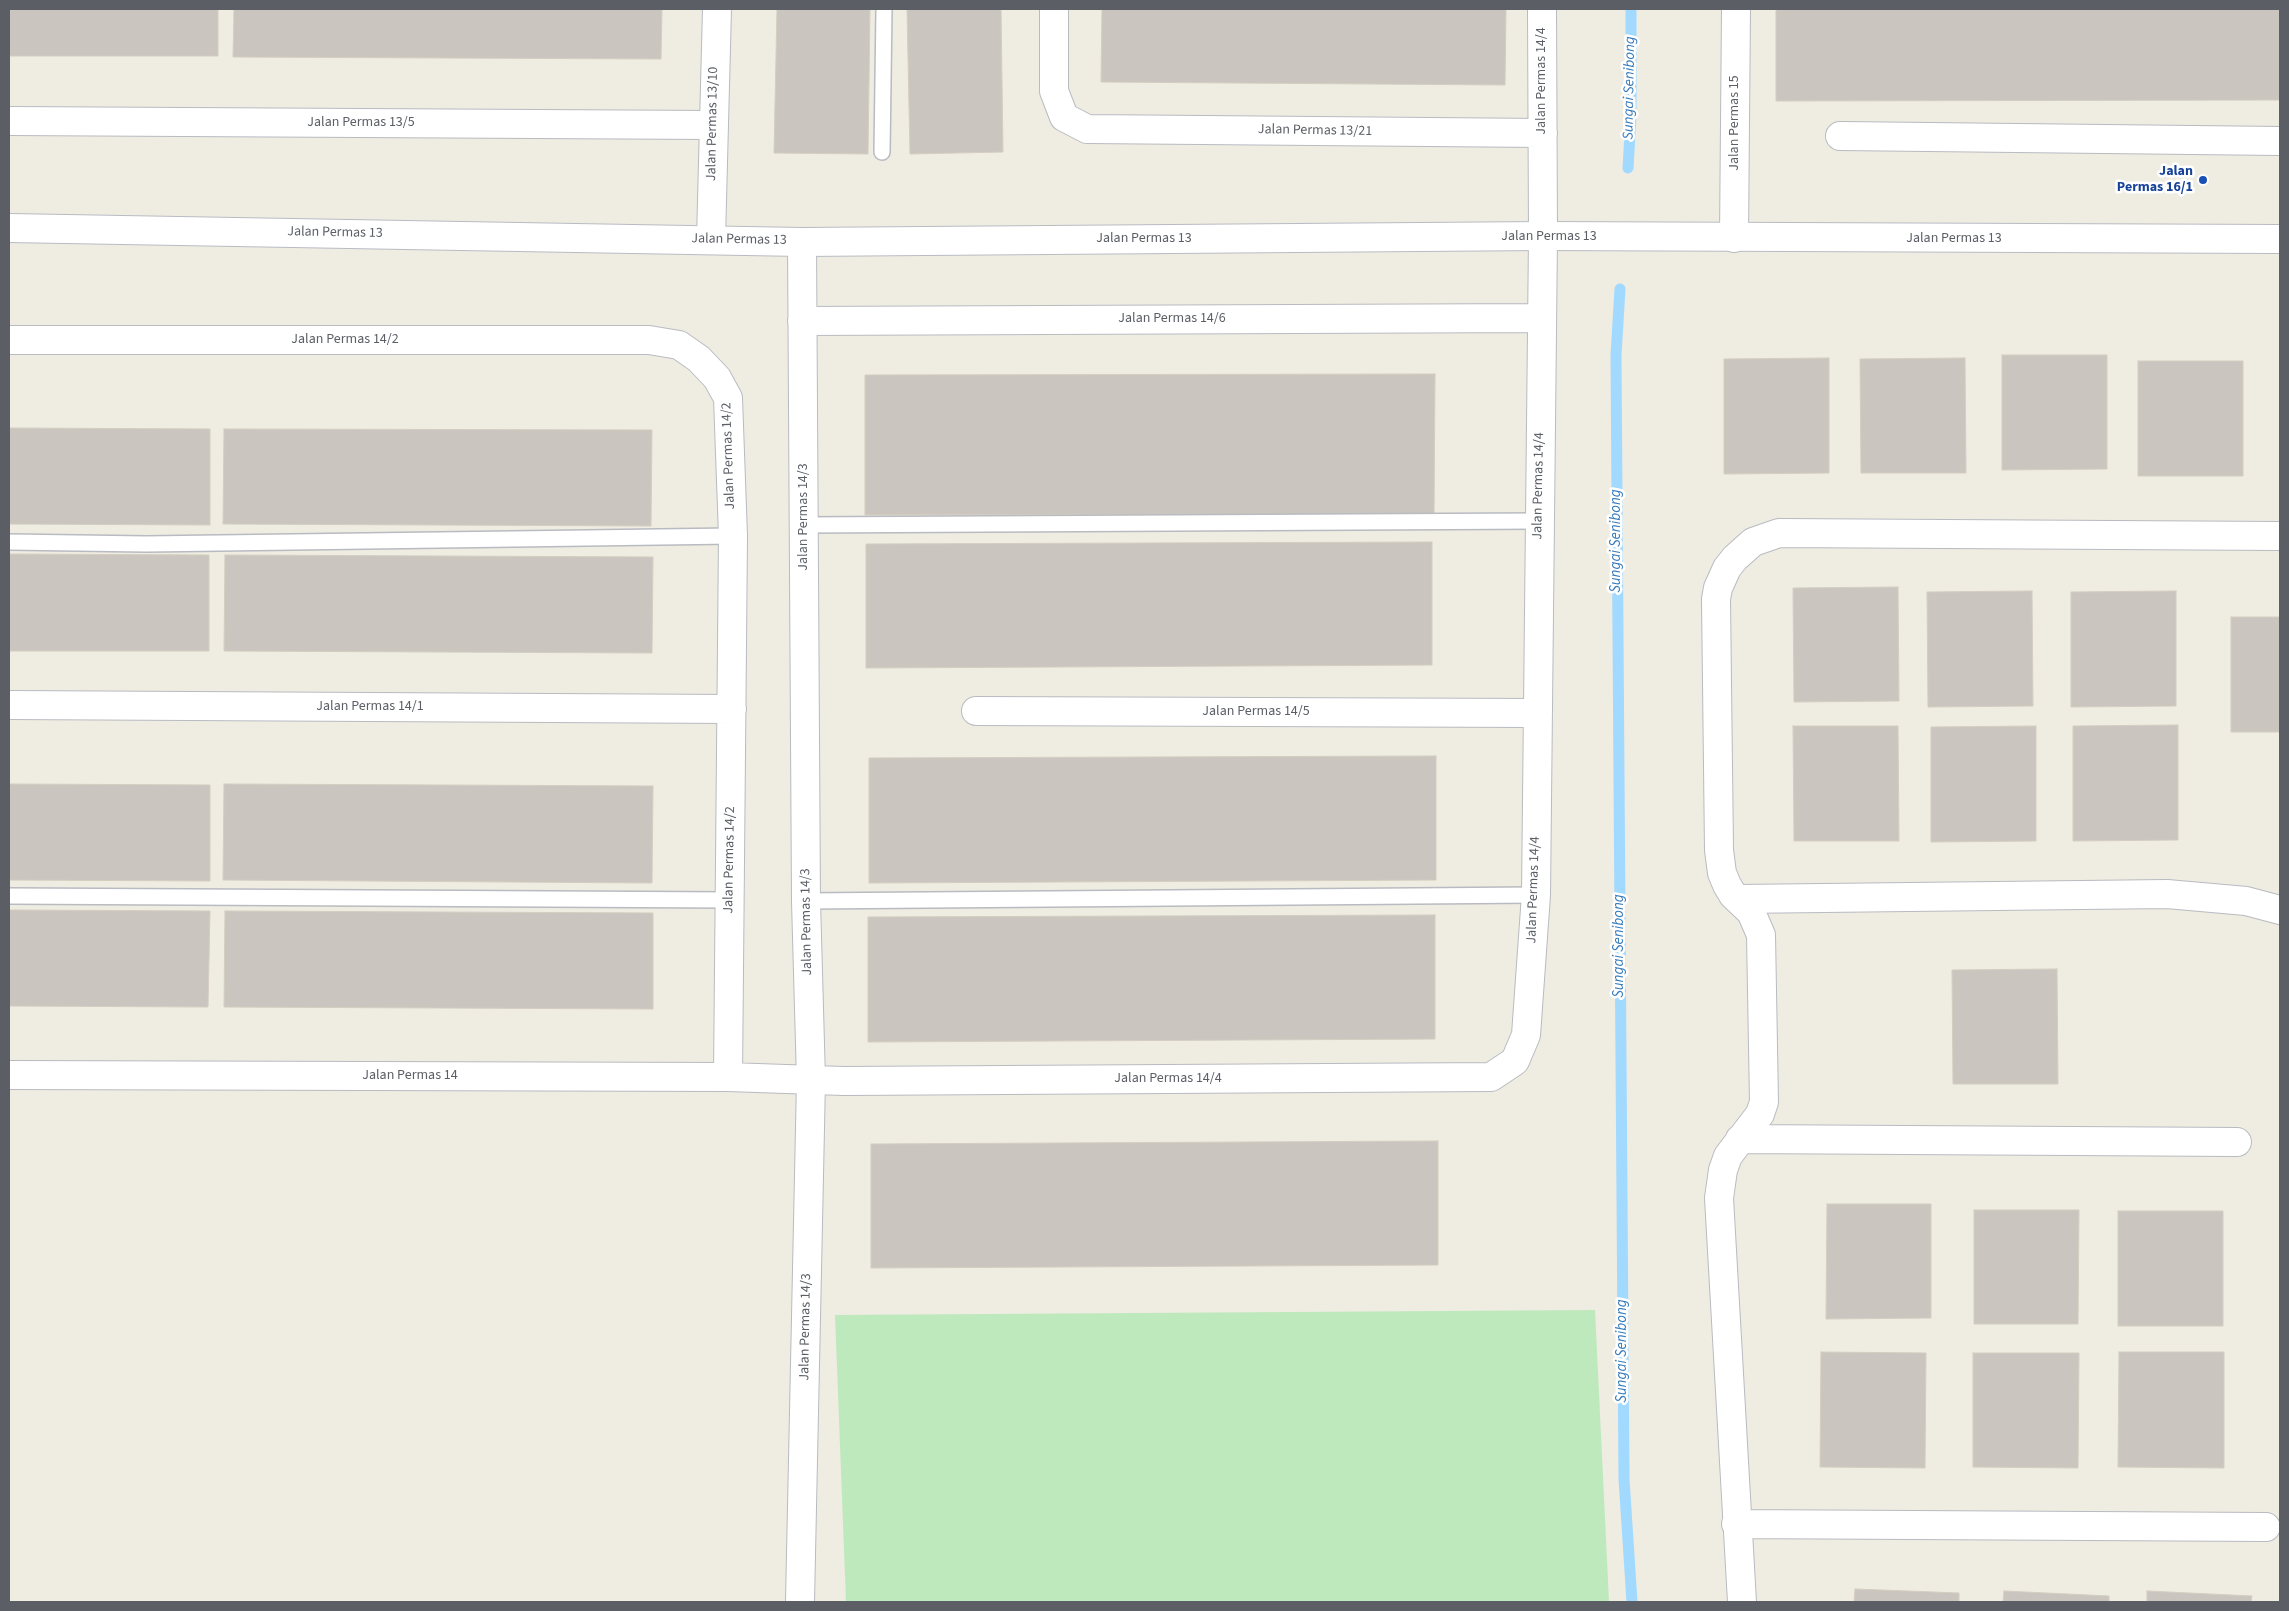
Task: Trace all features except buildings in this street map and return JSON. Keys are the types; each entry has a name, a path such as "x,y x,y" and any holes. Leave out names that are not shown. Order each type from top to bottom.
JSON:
{"street":[{"name":"Jalan Permas 13/10","path":"711,240 716,9"},
{"name":"Jalan Permas 13/21","path":"1054,9 1054,91 1064,117 1087,129 1542,133"},
{"name":"Jalan Permas 14/4","path":"811,1080 1492,1077 1515,1061 1526,1035 1536,896 1543,236 1542,9"},
{"name":"Jalan Permas 15","path":"1734,238 1736,9"},
{"name":"Jalan Permas 13/5","path":"9,121 712,125"},
{"path":"1840,136 2280,141"},
{"name":"Jalan Permas 13","path":"9,228 802,242 1543,236 2280,239"},
{"name":"Jalan Permas 14/3","path":"800,1602 811,1080 806,900 802,242"},
{"name":"Jalan Permas 14/6","path":"802,321 1541,318"},
{"name":"Jalan Permas 14/2","path":"9,340 649,340 679,345 699,359 717,378 728,398 732,536 728,1077"},
{"path":"1742,1602 1718,1198 1723,1170 1728,1156 1760,1114 1764,1102 1761,934 1751,912 1727,885 1722,873 1719,850 1716,599 1718,588 1727,568 1753,542 1779,533 2280,536"},
{"name":"Jalan Permas 14/1","path":"9,705 732,709"},
{"name":"Jalan Permas 14/5","path":"976,711 1537,713"},
{"path":"1738,899 2167,894 2246,901 2280,910"},
{"name":"Jalan Permas 14","path":"9,1075 728,1077 811,1080"},
{"path":"1740,1139 2237,1142"},
{"path":"1736,1524 2266,1527"}],"lane":[{"path":"882,152 884,9"},
{"path":"804,525 1539,521"},
{"path":"9,542 146,544 732,536"},
{"path":"9,896 729,900"},
{"path":"806,900 1536,896"}],"green space":[{"path":"1595,1310 1609,1602 846,1602 835,1315"}],"waterway":[{"name":"Sungai Senibong","path":"1628,168 1631,116 1631,9"},
{"name":"Sungai Senibong","path":"1620,289 1616,355 1624,1479 1632,1602"}],"place":[{"name":"Jalan Permas 16/1","path":"2203,180"}]}
